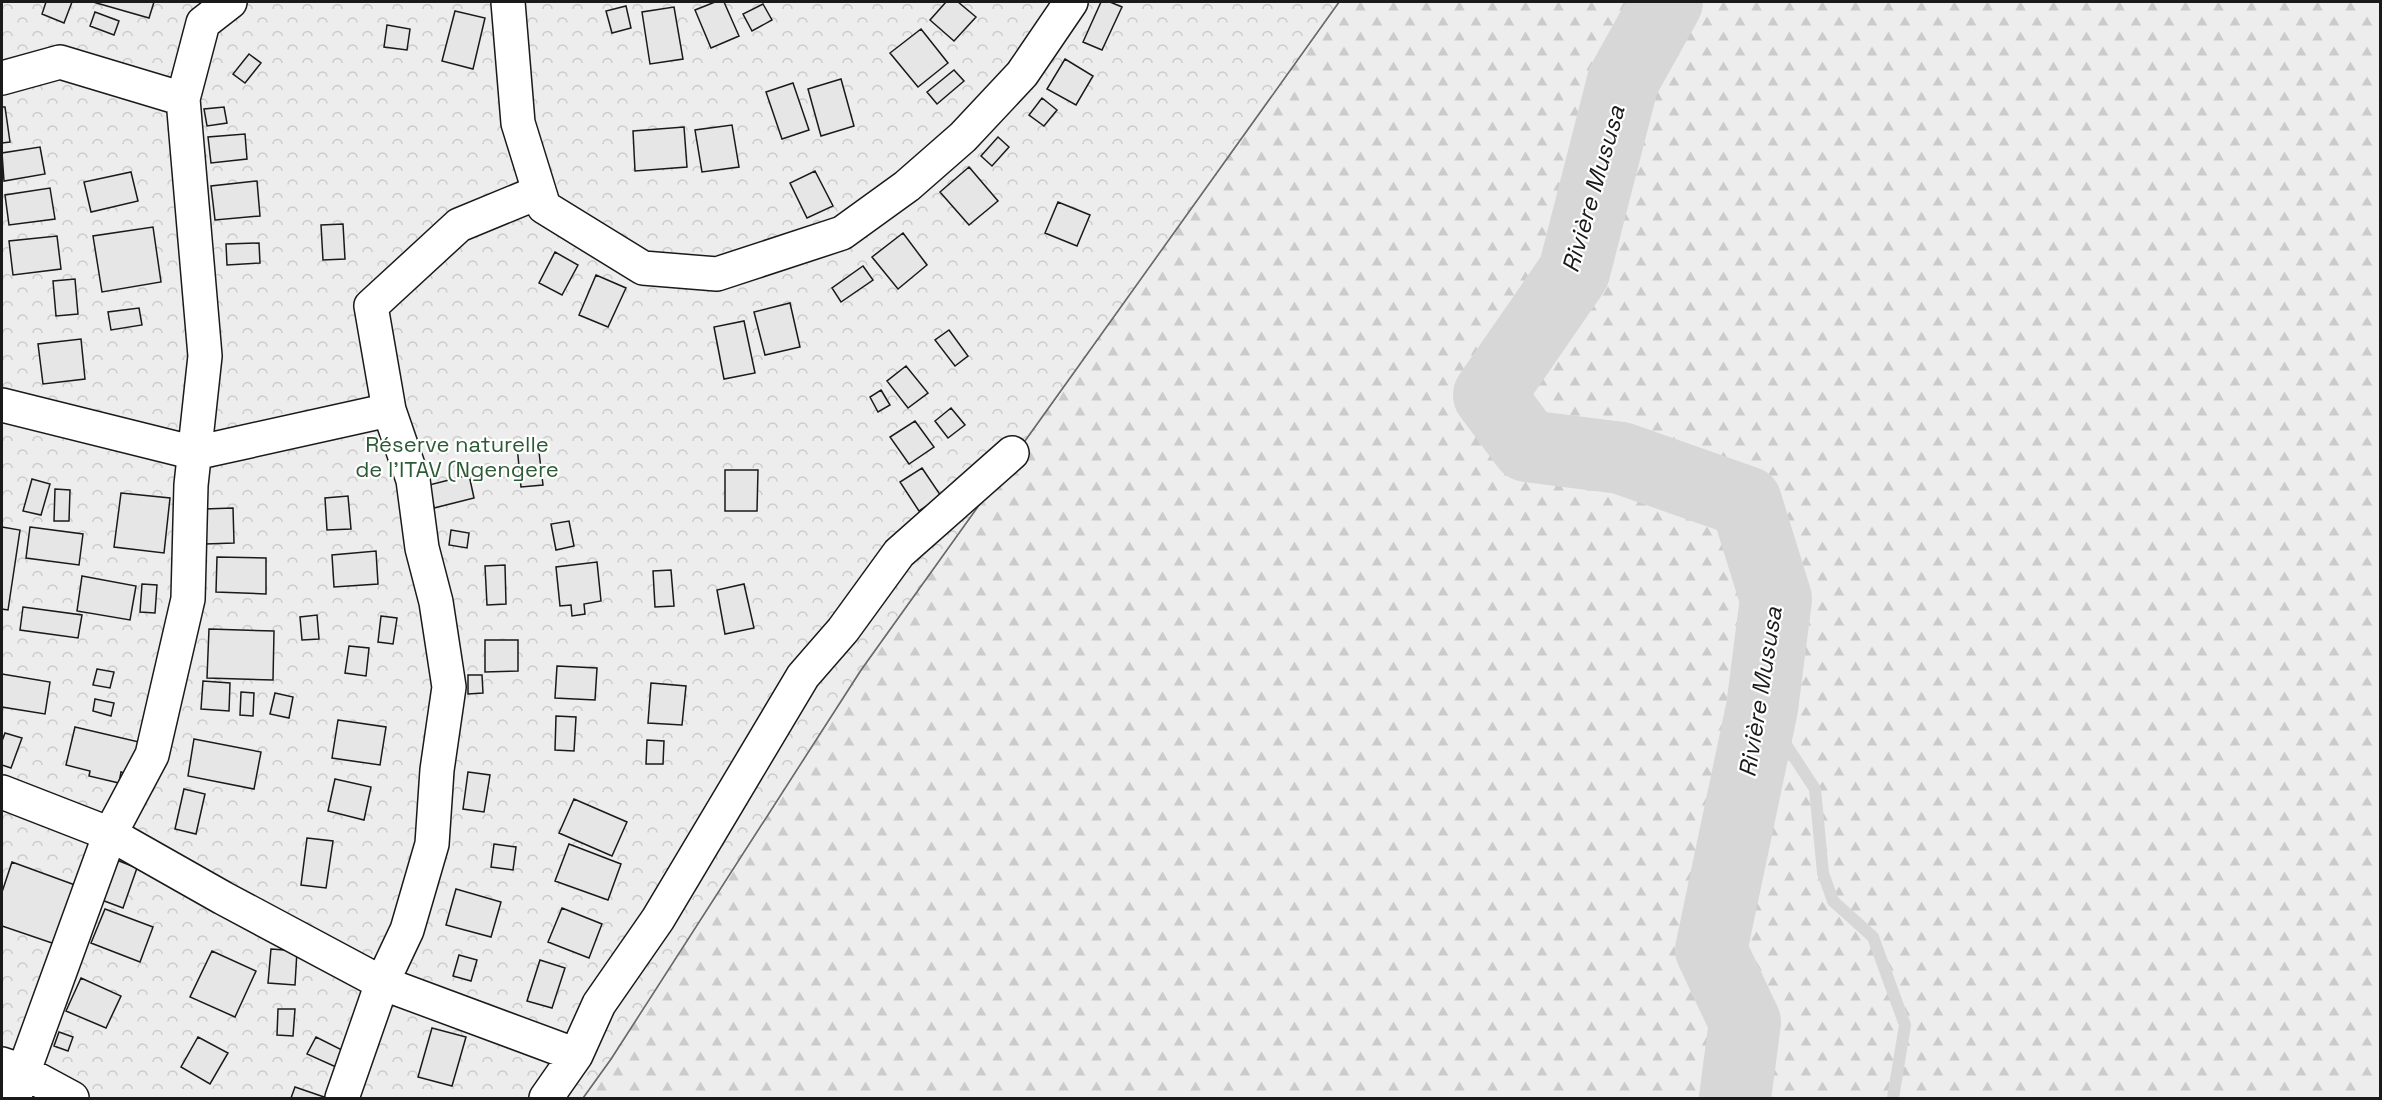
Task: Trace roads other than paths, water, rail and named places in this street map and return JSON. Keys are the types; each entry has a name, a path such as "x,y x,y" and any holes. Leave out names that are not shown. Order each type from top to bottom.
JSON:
{"street":[{"path":"72,1098 12,1078 110,834 152,755 188,600 191,484 205,356 183,99 203,23 230,2"},
{"path":"508,2 518,123 544,207 643,268 717,274 842,233 907,186 963,137 1022,74 1071,2"},
{"path":"2,78 60,62 183,99"},
{"path":"342,1098 382,983 407,930 432,844 437,770 449,687 436,602 422,548 413,480 389,410 371,306 459,225 539,192"},
{"path":"2,405 195,453 389,410"},
{"path":"546,1098 576,1055 600,1004 658,919 803,676 843,630 898,553 1012,453"},
{"path":"2,792 110,834 223,898 382,983 576,1055"}],"waterway":[{"name":"Rivière Mususa","path":"1667,2 1623,81 1574,272 1489,395 1527,446 1621,458 1746,502 1776,599 1762,708 1711,950 1745,1022 1735,1098"},
{"path":"1762,708 1815,789 1823,873 1833,901 1873,937 1905,1025 1893,1098"}],"park label":[{"name":"Réserve naturelle de l'ITAV (Ngengere","path":"457,456"}]}
